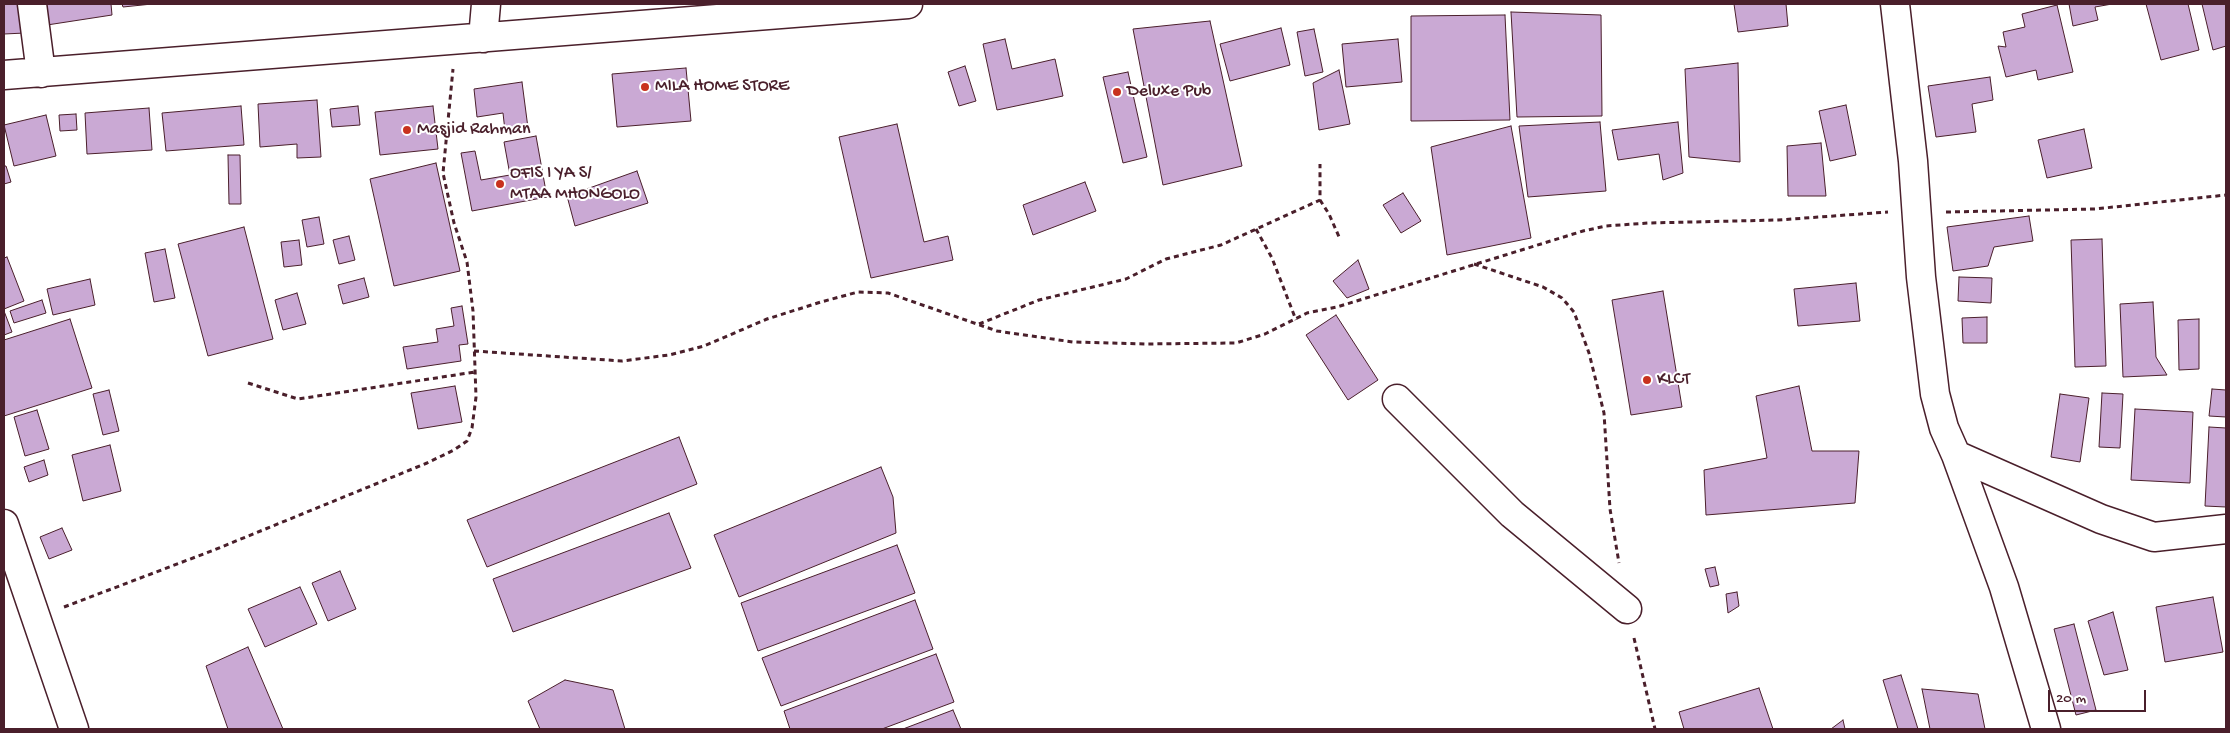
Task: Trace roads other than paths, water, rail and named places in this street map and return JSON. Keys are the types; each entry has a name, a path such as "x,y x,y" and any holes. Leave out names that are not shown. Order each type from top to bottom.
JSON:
{"street":[{"path":"32,4 41,73"},
{"path":"472,39 486,4"},
{"path":"4,75 908,4"},
{"path":"1895,4 1912,151 1934,394 1944,428 1956,455 2004,587 2046,729"},
{"path":"1397,399 1512,514 1627,609"},
{"path":"1956,455 2101,519 2154,537 2226,529"},
{"path":"4,524 74,729"}],"place":[{"name":"MILA HOME STORE","path":"645,87"},
{"name":"Deluxe Pub","path":"1117,92"},
{"name":"Masjid Rahman","path":"407,130"},
{"name":"OFIS I YA S/ MTAA MHONGOLO","path":"500,184"},
{"name":"KLCT","path":"1647,380"}]}
